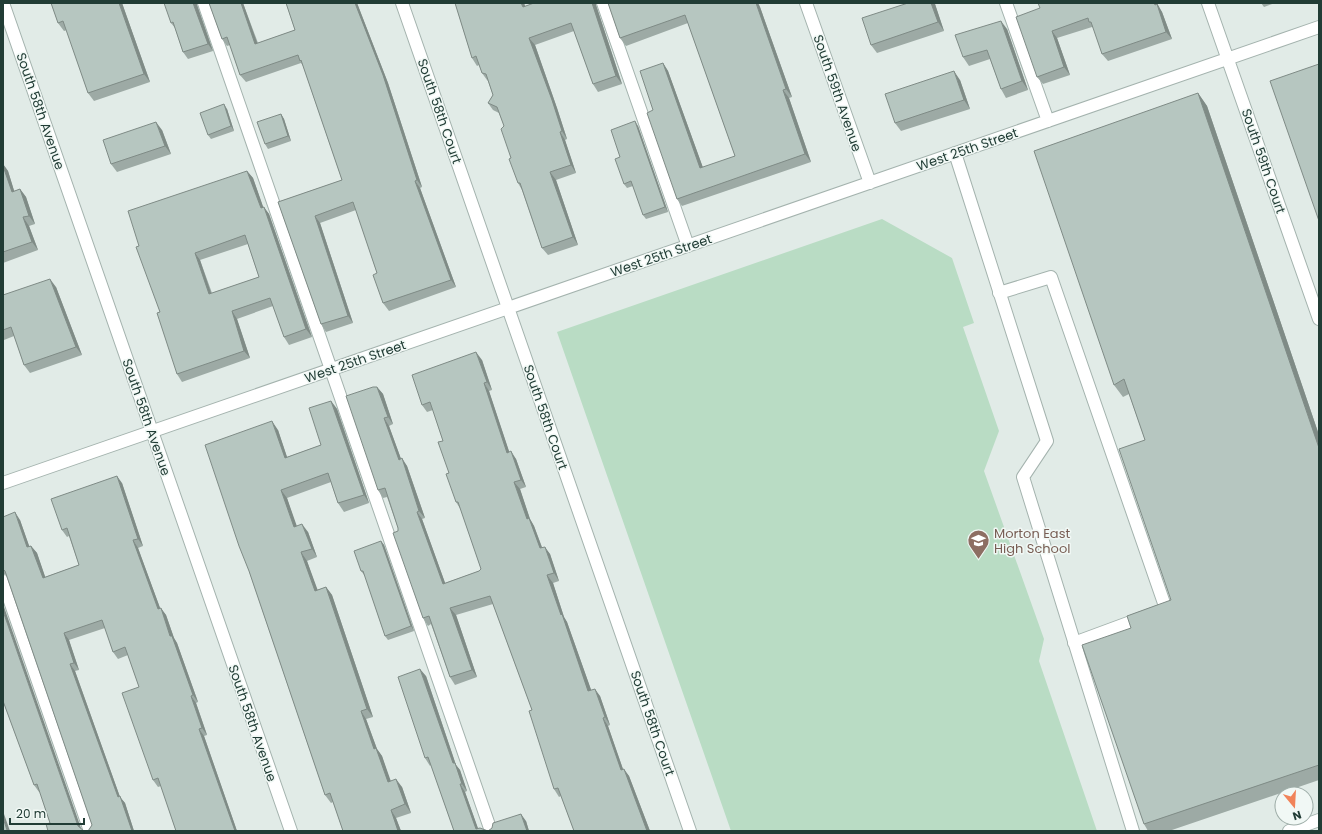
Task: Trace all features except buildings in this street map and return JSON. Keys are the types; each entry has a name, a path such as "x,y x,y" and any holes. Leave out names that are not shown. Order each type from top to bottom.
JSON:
{"street":[{"name":"South 58th Avenue","path":"3,3 291,831"},
{"path":"204,3 491,831"},
{"name":"South 58th Court","path":"402,3 690,831"},
{"path":"603,3 688,246"},
{"name":"South 59th Avenue","path":"806,3 870,183"},
{"path":"1006,3 1048,122"},
{"name":"South 59th Court","path":"1208,3 1319,320"},
{"name":"West 25th Street","path":"3,483 1319,27"},
{"path":"955,153 1047,441 1022,477 1133,831"},
{"path":"999,293 1051,277 1166,609 1074,643"},
{"path":"3,580 90,831"},
{"path":"1292,830 1319,820"}],"green space":[{"path":"882,219 952,258 974,323 963,327 999,431 984,471 1044,639 1039,661 1097,831 731,831 557,332"}],"place":[{"name":"Morton East High School","path":"978,560"}]}
